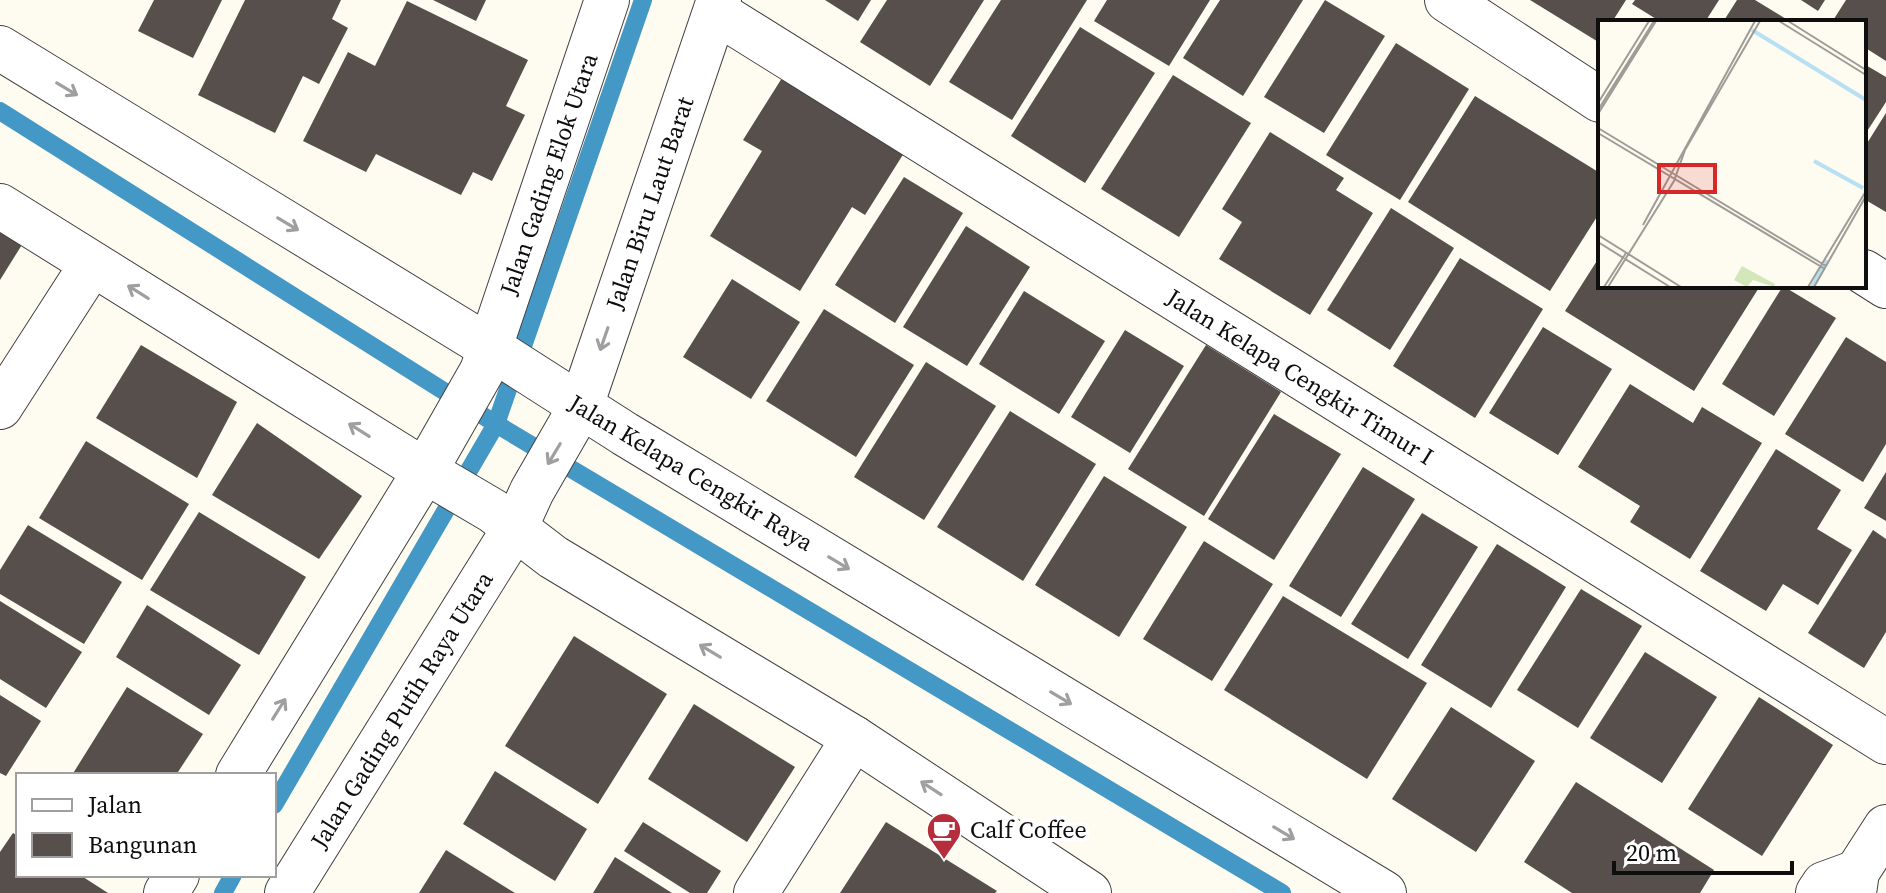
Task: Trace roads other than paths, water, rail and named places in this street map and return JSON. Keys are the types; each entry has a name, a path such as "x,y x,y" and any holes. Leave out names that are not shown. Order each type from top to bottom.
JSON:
{"street":[{"name":"Jalan Gading Elok Utara","path":"435,461 490,357 607,0"},
{"path":"1447,0 1598,99"},
{"name":"Jalan Biru Laut Barat","path":"514,509 575,407 718,6"},
{"name":"Jalan Kelapa Cengkir Timur I","path":"718,6 1886,742"},
{"name":"Jalan Kelapa Cengkir Raya","path":"0,48 490,357 1384,893"},
{"path":"0,206 92,264 514,509 553,557 854,738 1089,893"},
{"path":"0,407 92,264"},
{"path":"1866,273 1886,286"},
{"path":"239,773 435,461"},
{"name":"Jalan Gading Putih Raya Utara","path":"287,893 514,509"},
{"path":"756,893 854,738"},
{"path":"1818,893 1824,884 1856,883 1886,827"}],"waterway":[{"path":"276,802 496,424 643,0"},
{"path":"0,111 496,424 1282,893"},
{"path":"223,893 232,877"}],"place":[{"name":"Calf Coffee","path":"944,861"}]}
